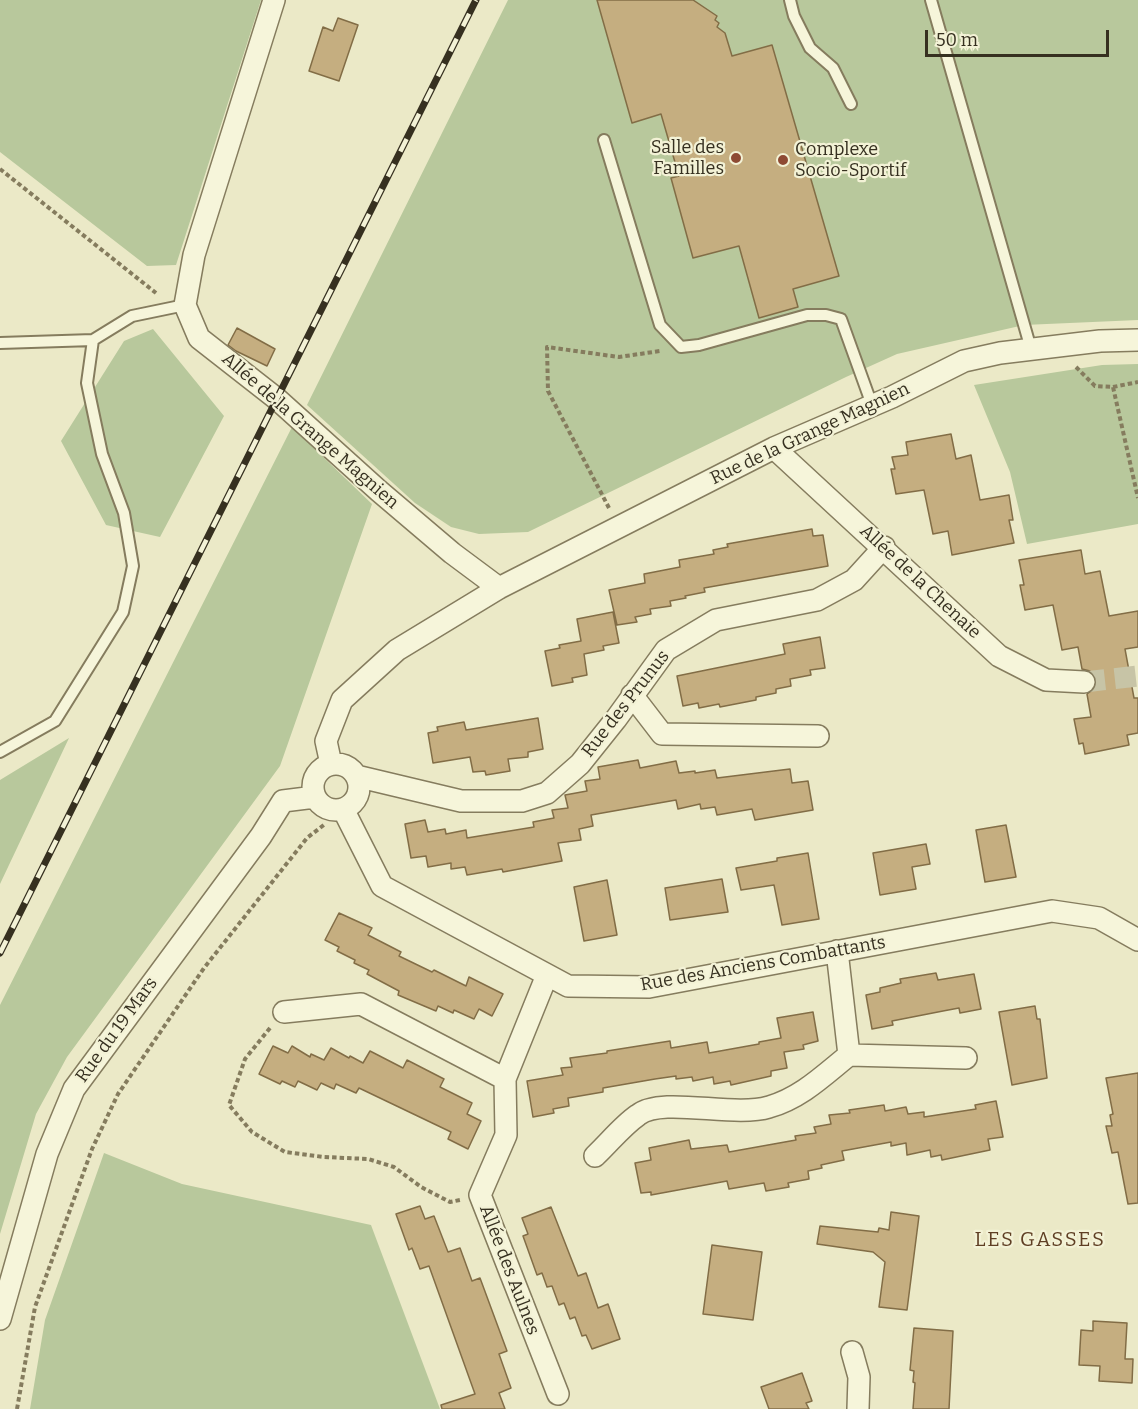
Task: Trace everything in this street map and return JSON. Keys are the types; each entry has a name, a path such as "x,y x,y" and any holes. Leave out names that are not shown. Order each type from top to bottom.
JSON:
{"street":[{"path":"179,306 274,0"},
{"name":"Allée de la Grange Magnien","path":"179,306 199,338 277,399 452,553 499,588"},
{"name":"Rue de la Grange Magnien","path":"499,588 774,448 964,361 1031,349 1138,339"},
{"name":"Allée de la Chenaie","path":"774,448 999,656 1046,680 1084,682"},
{"name":"Rue des Prunus","path":"356,776 460,801 522,801 547,793 580,764 666,650 716,620 818,600 854,580 884,548"},
{"path":"331,764 326,741 342,700 397,650 499,588"},
{"path":"632,695 662,734 818,736"},
{"path":"331,764 344,765 356,776 358,792 350,805 343,809 326,808 315,797 314,781 318,773 331,764"},
{"name":"Rue du 19 Mars","path":"0,1319 47,1154 74,1089 261,836 283,801 315,797"},
{"name":"Rue des Anciens Combattants","path":"343,809 382,886 568,986 649,987 1052,911 1099,918 1138,940"},
{"path":"837,951 849,1055"},
{"name":"Allée des Aulnes","path":"547,975 505,1079 506,1135 480,1195 558,1394"},
{"path":"284,1012 361,1004 505,1079"},
{"path":"595,1156 640,1113 667,1106 742,1111 768,1108 797,1096 849,1055 966,1058"},
{"path":"852,1352 860,1377 858,1409"}],"lane":[{"path":"790,0 794,15 810,48 833,68 851,104"},
{"path":"931,0 1031,349"},
{"path":"604,140 660,325 681,347 699,345 807,315 826,315 840,319 872,405"},
{"path":"0,343 93,340 132,316 179,306"},
{"path":"0,752 55,721 123,612 131,577 133,566 124,513 102,454 87,382 93,340"}],"path":[{"path":"0,169 179,306"},
{"path":"1055,346 1095,386 1113,387 1138,382"},
{"path":"621,526 602,496 548,391 547,347 619,357 681,347"},
{"path":"1113,387 1138,498"},
{"path":"17,1409 35,1307 92,1149 118,1094 204,968 307,838 343,809"},
{"path":"284,1012 244,1059 229,1105 252,1132 285,1152 368,1159 394,1167 421,1187 450,1202 480,1195"}],"green space":[{"path":"0,0 261,0 176,265 147,266 0,152"},
{"name":"Complexe Socio-Sportif","path":"508,0 1138,0 1138,320 1024,325 897,354 528,532 479,534 451,527 415,503 307,405"},
{"path":"153,329 224,416 160,537 106,525 61,441 124,341"},
{"path":"1138,364 1138,524 1027,544 1010,472 974,385 1102,365"},
{"path":"292,427 372,504 280,766 67,1057 36,1114 0,1234 0,1005"},
{"path":"69,738 0,884 0,780"},
{"path":"104,1153 182,1184 371,1225 440,1409 30,1409 45,1320"}],"building":[{"name":"Salle des Familles","path":"597,0 693,0 717,16 715,20 719,23 717,27 725,33 732,56 772,45 839,276 793,289 798,307 759,318 739,246 693,258 671,178 679,176 661,114 632,123"},
{"path":"338,18 358,25 339,81 309,71 323,27 333,31"},
{"path":"237,328 275,349 267,366 228,345"},
{"path":"951,434 956,459 971,455 980,500 1009,495 1013,520 1009,520 1014,543 952,555 948,531 933,534 924,490 896,494 891,469 895,469 892,457 908,455 906,442"},
{"path":"812,529 813,536 823,535 828,566 704,588 705,592 670,601 671,606 650,609 651,614 635,617 637,622 617,625 609,590 645,583 644,574 680,567 679,560 714,554 713,550 728,547 727,544"},
{"path":"1081,550 1085,574 1100,571 1109,616 1138,611 1138,647 1125,649 1134,698 1138,698 1138,733 1127,735 1129,745 1085,754 1083,743 1079,744 1074,719 1091,717 1087,694 1095,688 1096,677 1090,671 1082,669 1078,647 1062,650 1053,605 1025,610 1020,585 1024,585 1019,560"},
{"path":"613,612 619,643 603,646 604,650 584,654 587,675 572,678 573,682 552,686 545,651 560,648 559,645 581,641 577,619"},
{"path":"820,637 825,668 810,670 811,675 790,679 791,686 776,689 776,693 756,697 756,700 720,707 719,704 699,708 698,703 683,706 677,676 785,654 783,644"},
{"path":"538,718 543,749 528,752 528,757 508,759 510,771 486,775 485,771 473,772 470,757 433,763 428,733 438,731 437,727 464,722 466,730"},
{"path":"638,760 640,768 676,761 679,773 715,770 717,778 790,769 792,783 808,781 813,810 755,820 752,809 717,815 715,807 701,809 700,804 678,809 676,800 591,815 593,826 579,829 581,840 558,843 562,861 503,872 502,869 467,875 465,867 451,869 451,863 428,867 426,856 411,858 405,824 425,820 428,832 445,829 446,834 466,830 467,838 534,827 533,822 554,818 552,810 568,808 565,795 587,791 585,781 600,779 598,767"},
{"path":"1006,825 1016,877 985,882 976,830"},
{"path":"926,844 930,864 912,867 916,889 880,895 873,853"},
{"path":"808,853 819,919 782,925 774,885 741,890 736,868"},
{"path":"722,879 728,912 670,920 665,888"},
{"path":"607,880 617,935 584,941 574,887"},
{"path":"339,913 372,928 368,935 401,952 399,956 466,986 469,977 503,994 492,1016 479,1009 474,1019 438,1006 436,1011 398,995 399,991 367,974 369,970 354,963 355,960 337,951 339,947 325,940"},
{"path":"936,973 938,980 974,974 981,1009 960,1013 959,1008 892,1021 893,1025 872,1029 866,995 880,992 880,988 901,983 900,979"},
{"path":"1035,1006 1037,1019 1040,1019 1047,1078 1012,1085 999,1012"},
{"path":"813,1012 818,1041 803,1045 804,1049 784,1052 787,1068 771,1071 771,1076 731,1085 730,1081 714,1084 713,1077 693,1081 692,1077 676,1079 676,1076 655,1079 603,1088 603,1092 568,1098 569,1106 553,1109 554,1113 533,1117 527,1081 563,1075 561,1068 572,1067 570,1058 670,1041 671,1048 707,1042 709,1053 759,1044 759,1042 781,1038 777,1018"},
{"path":"273,1046 288,1053 292,1046 310,1057 311,1054 324,1060 331,1048 363,1063 370,1051 403,1068 407,1060 444,1079 440,1087 472,1103 467,1114 481,1121 468,1149 448,1139 451,1132 359,1088 356,1093 336,1084 334,1089 321,1083 317,1090 298,1081 295,1087 282,1081 280,1084 259,1074"},
{"path":"1138,1073 1138,1203 1128,1204 1118,1152 1112,1153 1106,1126 1112,1126 1110,1115 1113,1114 1106,1078"},
{"path":"996,1101 1003,1137 988,1139 990,1150 942,1160 941,1155 931,1157 930,1150 907,1155 906,1143 891,1146 891,1142 842,1151 844,1160 821,1165 822,1168 808,1171 809,1179 788,1183 789,1187 766,1191 764,1183 729,1189 727,1181 651,1195 651,1192 641,1193 635,1163 651,1160 649,1148 689,1140 691,1149 727,1145 729,1152 796,1140 795,1136 816,1133 814,1127 831,1124 829,1115 850,1113 849,1110 884,1105 885,1111 906,1107 908,1114 924,1112 924,1117 976,1109 975,1105"},
{"path":"420,1206 425,1219 434,1216 448,1252 460,1248 472,1281 480,1278 507,1351 499,1354 511,1388 499,1393 505,1409 442,1409 441,1405 475,1394 429,1266 420,1269 412,1248 409,1250 396,1214"},
{"path":"551,1207 578,1276 586,1273 598,1308 608,1304 620,1339 592,1349 586,1335 582,1336 575,1317 570,1319 564,1303 559,1305 552,1286 547,1287 542,1273 537,1275 523,1236 528,1234 522,1218"},
{"path":"891,1212 919,1216 907,1310 879,1307 885,1262 873,1252 817,1244 820,1226 878,1232 879,1228 889,1230"},
{"path":"712,1245 762,1252 753,1320 703,1314"},
{"path":"1093,1321 1127,1323 1125,1359 1133,1359 1132,1383 1099,1381 1100,1366 1079,1365 1081,1330 1093,1331"},
{"path":"914,1328 953,1331 949,1409 913,1409 915,1383 913,1382 914,1371 910,1370"},
{"path":"802,1373 812,1401 806,1403 809,1409 769,1409 761,1387"}],"tunnel":[{"path":"1084,682 1138,676"}],"railway":[{"path":"0,953 476,0"}],"place":[{"name":"Salle des Familles","path":"736,158"},
{"name":"Complexe Socio-Sportif","path":"783,160"}],"district":[{"name":"LES GASSES","path":"1040,1240"}]}
